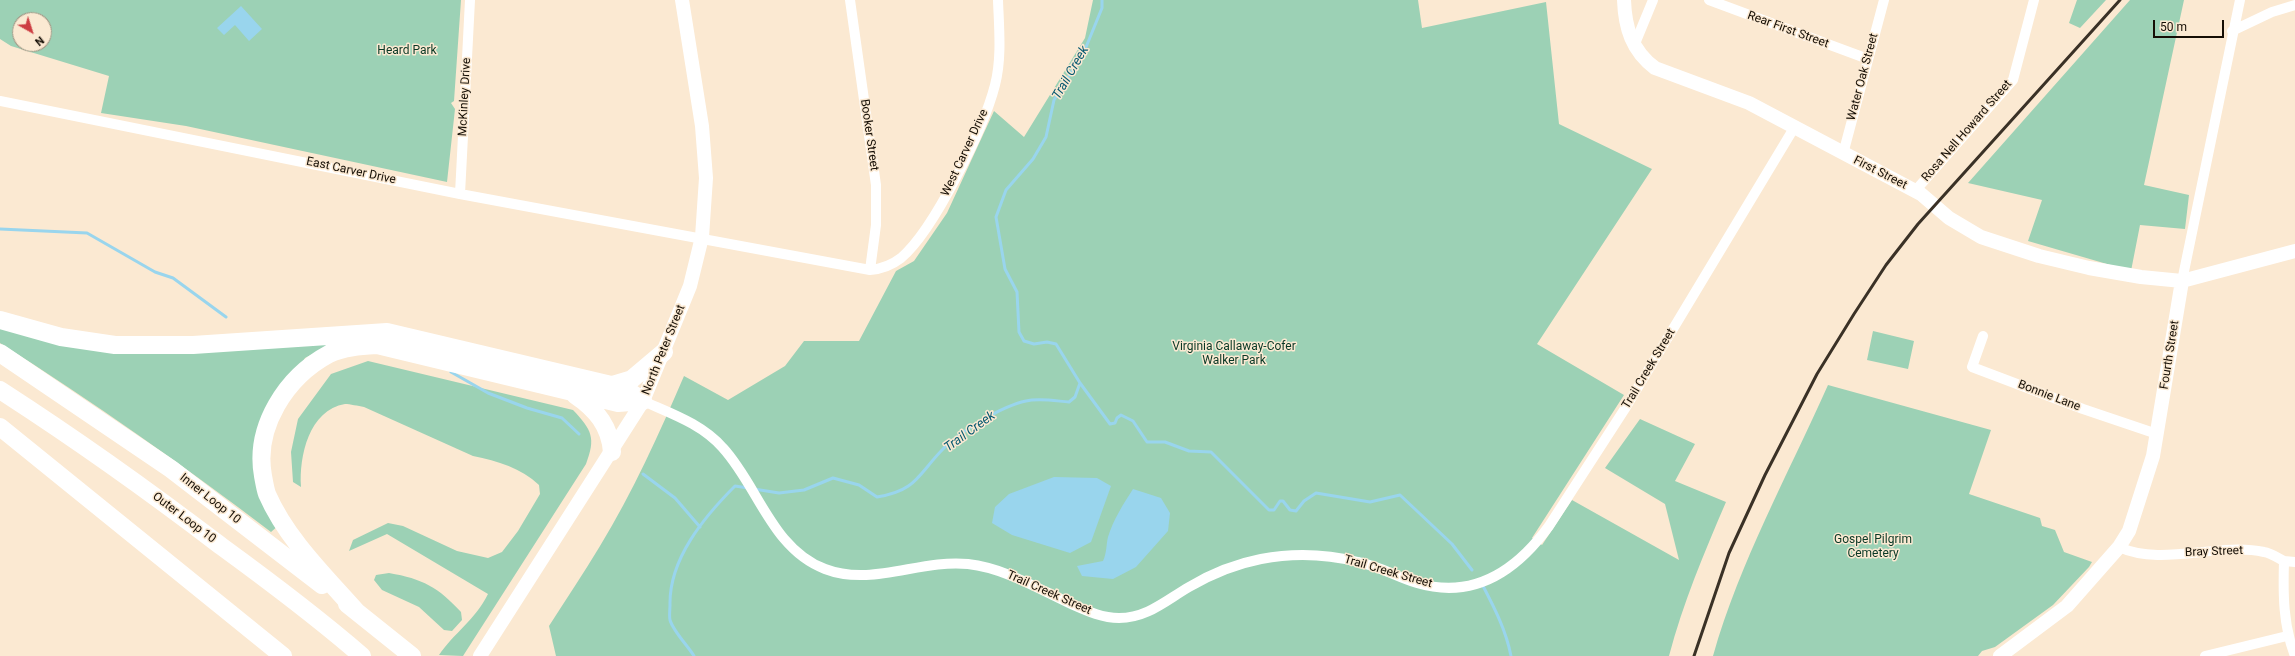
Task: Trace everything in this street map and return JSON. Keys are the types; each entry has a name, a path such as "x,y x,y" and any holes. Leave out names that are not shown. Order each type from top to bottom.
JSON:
{"highway":[{"path":"0,320 61,337 115,344 193,345 387,332 624,388 643,401"},
{"path":"356,611 314,564 287,528 266,493 261,460 267,426 282,394 302,373 330,354 356,346 377,345 618,403 643,401"},
{"path":"612,385 632,379 664,352"},
{"name":"Inner Loop 10","path":"0,353 171,469 356,611 412,656"},
{"name":"Outer Loop 10","path":"0,390 78,440 157,498 323,622 362,656"},
{"path":"569,391 588,404 602,419 611,438 612,452"},
{"path":"0,427 283,656"}],"street":[{"name":"McKinley Drive","path":"460,194 470,0"},
{"name":"North Peter Street","path":"480,656 612,452 643,401 687,293 702,237 706,198 702,126 682,0"},
{"name":"Booker Street","path":"850,0 876,184 876,225 870,270"},
{"name":"West Carver Drive","path":"702,237 804,259 870,270 894,263 902,257 918,238 937,209 965,159 995,85 1000,42 998,0"},
{"name":"First Street","path":"1624,0 1628,30 1634,46 1645,60 1656,68 1743,101 1918,193 1949,218 1981,237 2039,256 2104,271 2182,281"},
{"path":"1634,46 1653,0"},
{"name":"Rear First Street","path":"1709,0 1868,59"},
{"name":"Water Oak Street","path":"1843,154 1884,0"},
{"name":"Rosa Nell Howard Street","path":"1918,193 2013,80 2034,0"},
{"name":"Fourth Street","path":"2000,656 2067,606 2119,547 2129,531 2136,513 2153,456 2182,281 2201,194 2232,31 2240,0"},
{"path":"2232,31 2272,12 2295,5"},
{"name":"East Carver Drive","path":"0,101 460,194 702,237"},
{"name":"Trail Creek Street","path":"643,401 699,427 721,445 736,464 785,540 800,555 825,569 848,575 868,576 923,566 968,564 990,568 1014,577 1090,612 1119,618 1146,613 1159,607 1189,587 1223,570 1253,561 1279,556 1331,556 1353,561 1432,586 1461,586 1488,580 1502,573 1521,560 1549,526 1626,407 1794,128"},
{"path":"2182,281 2295,252"},
{"name":"Bonnie Lane","path":"1983,336 1972,367 2083,409 2157,434"},
{"name":"Bray Street","path":"2119,547 2130,552 2155,555 2231,549 2265,552 2284,561"},
{"path":"2295,562 2284,561 2283,595 2287,636 2295,656"},
{"path":"2205,656 2287,636"}],"green space":[{"name":"Heard Park","path":"0,0 461,0 454,101 451,103 455,109 447,182 186,126 101,113 109,76 31,52 52,52 52,12 12,12 11,46 0,39"},
{"name":"Virginia Callaway-Cofer Walker Park","path":"1093,0 1418,0 1422,28 1546,2 1559,124 1652,169 1537,344 1624,395 1532,538 1542,545 1572,500 1679,560 1665,504 1605,468 1640,419 1695,444 1675,481 1726,502 1687,597 1669,656 556,656 549,626 594,556 624,505 684,376 728,400 785,366 804,341 859,341 896,271 914,261 947,213 994,111 1024,137 1085,38"},
{"path":"2077,0 2106,0 2080,28 2069,23"},
{"path":"2130,0 2184,0 2144,185 2189,195 2185,229 2140,225 2131,271 2028,241 2042,200 1968,183"},
{"path":"0,327 58,342 341,340 305,358 258,433 279,525 271,532 205,482 137,434 0,343"},
{"path":"1873,331 1914,341 1908,369 1867,360"},
{"path":"368,361 573,410 584,423 590,435 591,447 586,464 463,656 439,655 471,619 488,594 387,534 349,551 353,540 388,523 403,526 457,551 488,558 502,552 518,531 540,494 539,485 525,474 509,466 473,456 364,407 345,404 333,408 323,415 315,425 309,436 302,462 301,487 293,482 291,452 298,419 331,374"},
{"name":"Gospel Pilgrim Cemetery","path":"1828,385 1991,430 1969,494 2040,518 2042,526 2055,530 2064,552 2092,562 2089,567 2053,605 1995,647 1982,651 1978,656 1713,656 1724,621 1751,552"},
{"path":"389,573 421,581 437,590 453,603 461,612 462,620 452,631 444,630 419,607 382,590 374,580 376,575"}],"water":[{"path":"241,6 262,29 249,41 235,25 224,35 217,28"},
{"path":"1054,477 1097,478 1111,486 1091,542 1070,553 1012,535 992,523 995,507 1009,494"},
{"path":"1133,489 1161,498 1170,513 1168,531 1136,567 1113,579 1082,576 1077,566 1103,561 1108,537 1113,524"}],"waterway":[{"path":"1102,0 1102,8 1084,52 1054,100 1046,137 1033,159 1006,190 996,217 1005,269 1017,292 1019,332 1024,341 1034,344 1047,342 1056,344 1080,383 1110,424 1115,423 1117,418 1121,415 1133,421 1147,442 1165,442 1189,451 1211,452 1269,510 1274,510 1280,501 1283,501 1290,510 1296,511 1304,501 1316,493 1370,502 1400,495 1452,544 1472,570"},
{"path":"0,229 87,233 155,272 173,278 226,317"},
{"path":"451,372 488,393 527,408 562,418 579,434"},
{"name":"Trail Creek","path":"754,489 779,493 804,490 833,478 859,485 877,497 890,494 909,486 951,441 982,420 1005,408 1026,401 1042,400 1069,402 1075,397 1080,383"},
{"path":"643,474 675,498 700,527"},
{"name":"Trail Creek","path":"694,656 674,629 670,620 671,588 675,571 690,540 723,498 735,486 748,488"},
{"path":"1482,584 1503,628 1511,656"}],"railway":[{"path":"1694,656 1729,553 1765,475 1817,374 1854,314 1886,265 1918,224 2120,0"}]}
